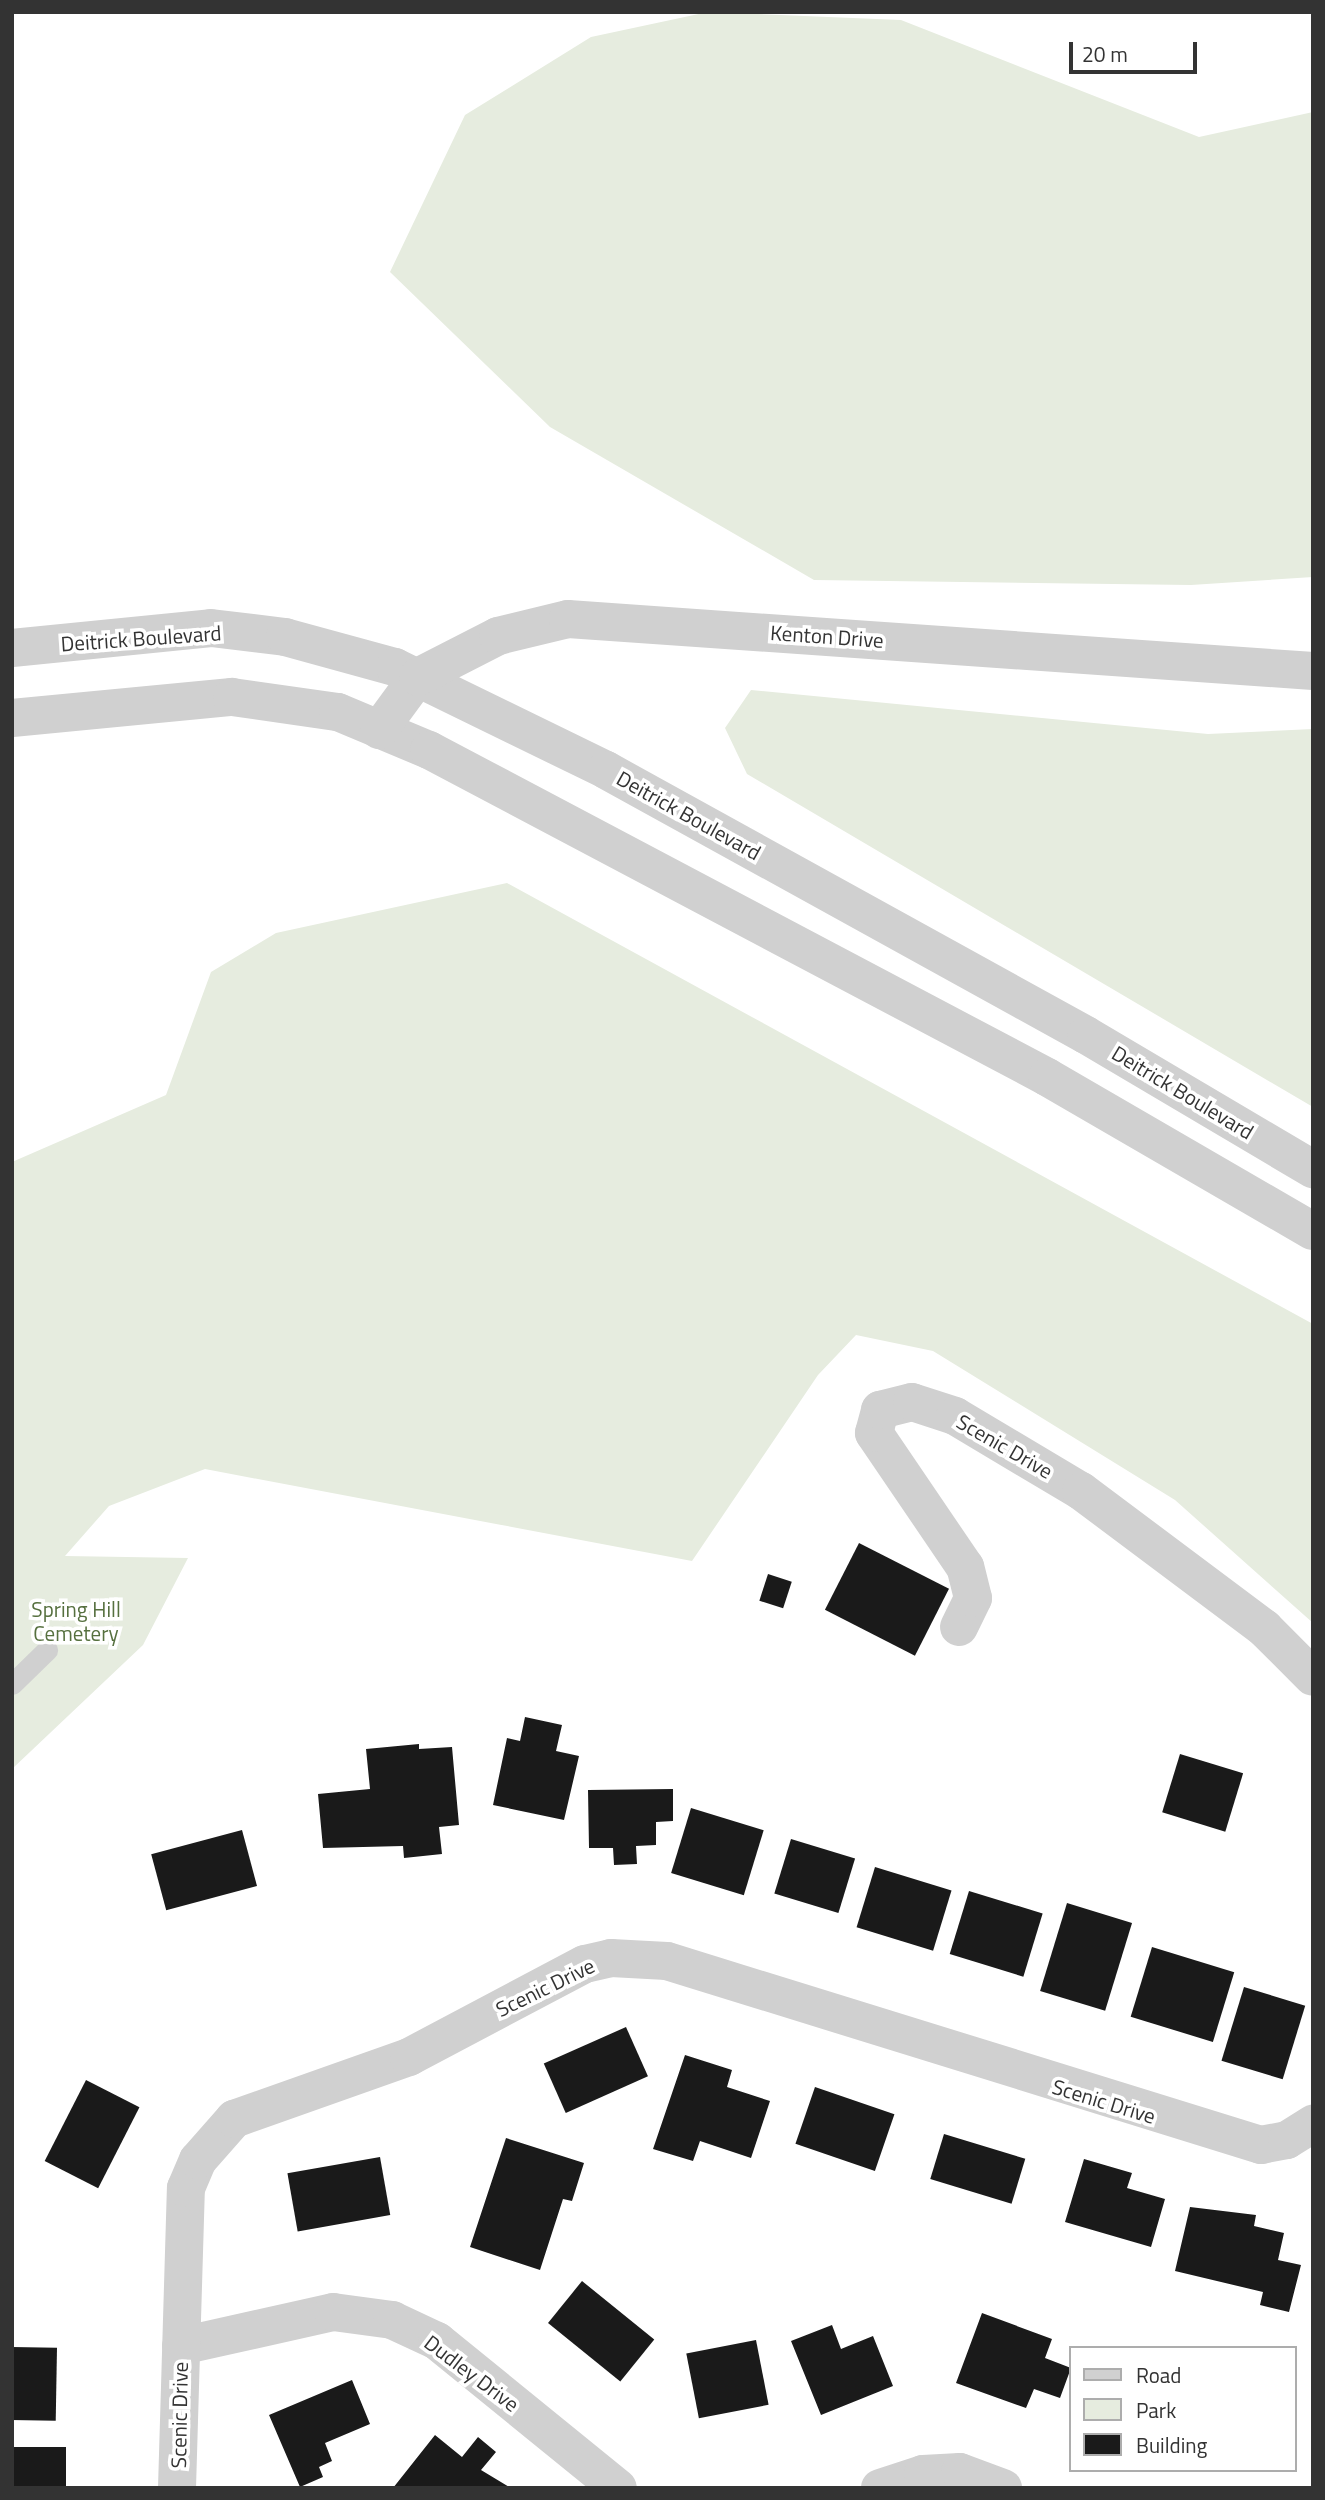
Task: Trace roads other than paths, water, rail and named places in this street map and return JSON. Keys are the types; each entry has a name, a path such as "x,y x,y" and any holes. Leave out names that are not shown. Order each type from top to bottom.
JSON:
{"street":[{"name":"Kenton Drive","path":"379,730 418,677 498,636 568,619 1313,671"},
{"name":"Deitrick Boulevard","path":"12,648 211,628 338,649 418,677 606,770 1086,1035 1313,1169"},
{"path":"12,718 232,697 338,712 429,750 1046,1077 1313,1231"},
{"name":"Scenic Drive","path":"960,1627 973,1598 965,1567 874,1433 880,1410 912,1402 954,1416 1082,1491 1264,1628 1313,1676"},
{"name":"Scenic Drive","path":"177,2488 186,2188 198,2160 234,2119 409,2057 585,1964 611,1958 667,1961 1226,2137 1261,2145 1287,2140 1313,2124"},
{"name":"Dudley Drive","path":"181,2346 333,2312 392,2320 437,2341 618,2488"},
{"path":"880,2488 923,2474 960,2472 1003,2488"}],"lane":[{"path":"12,1684 47,1650"}],"park label":[{"name":"Spring Hill Cemetery","path":"76,1621"}]}
